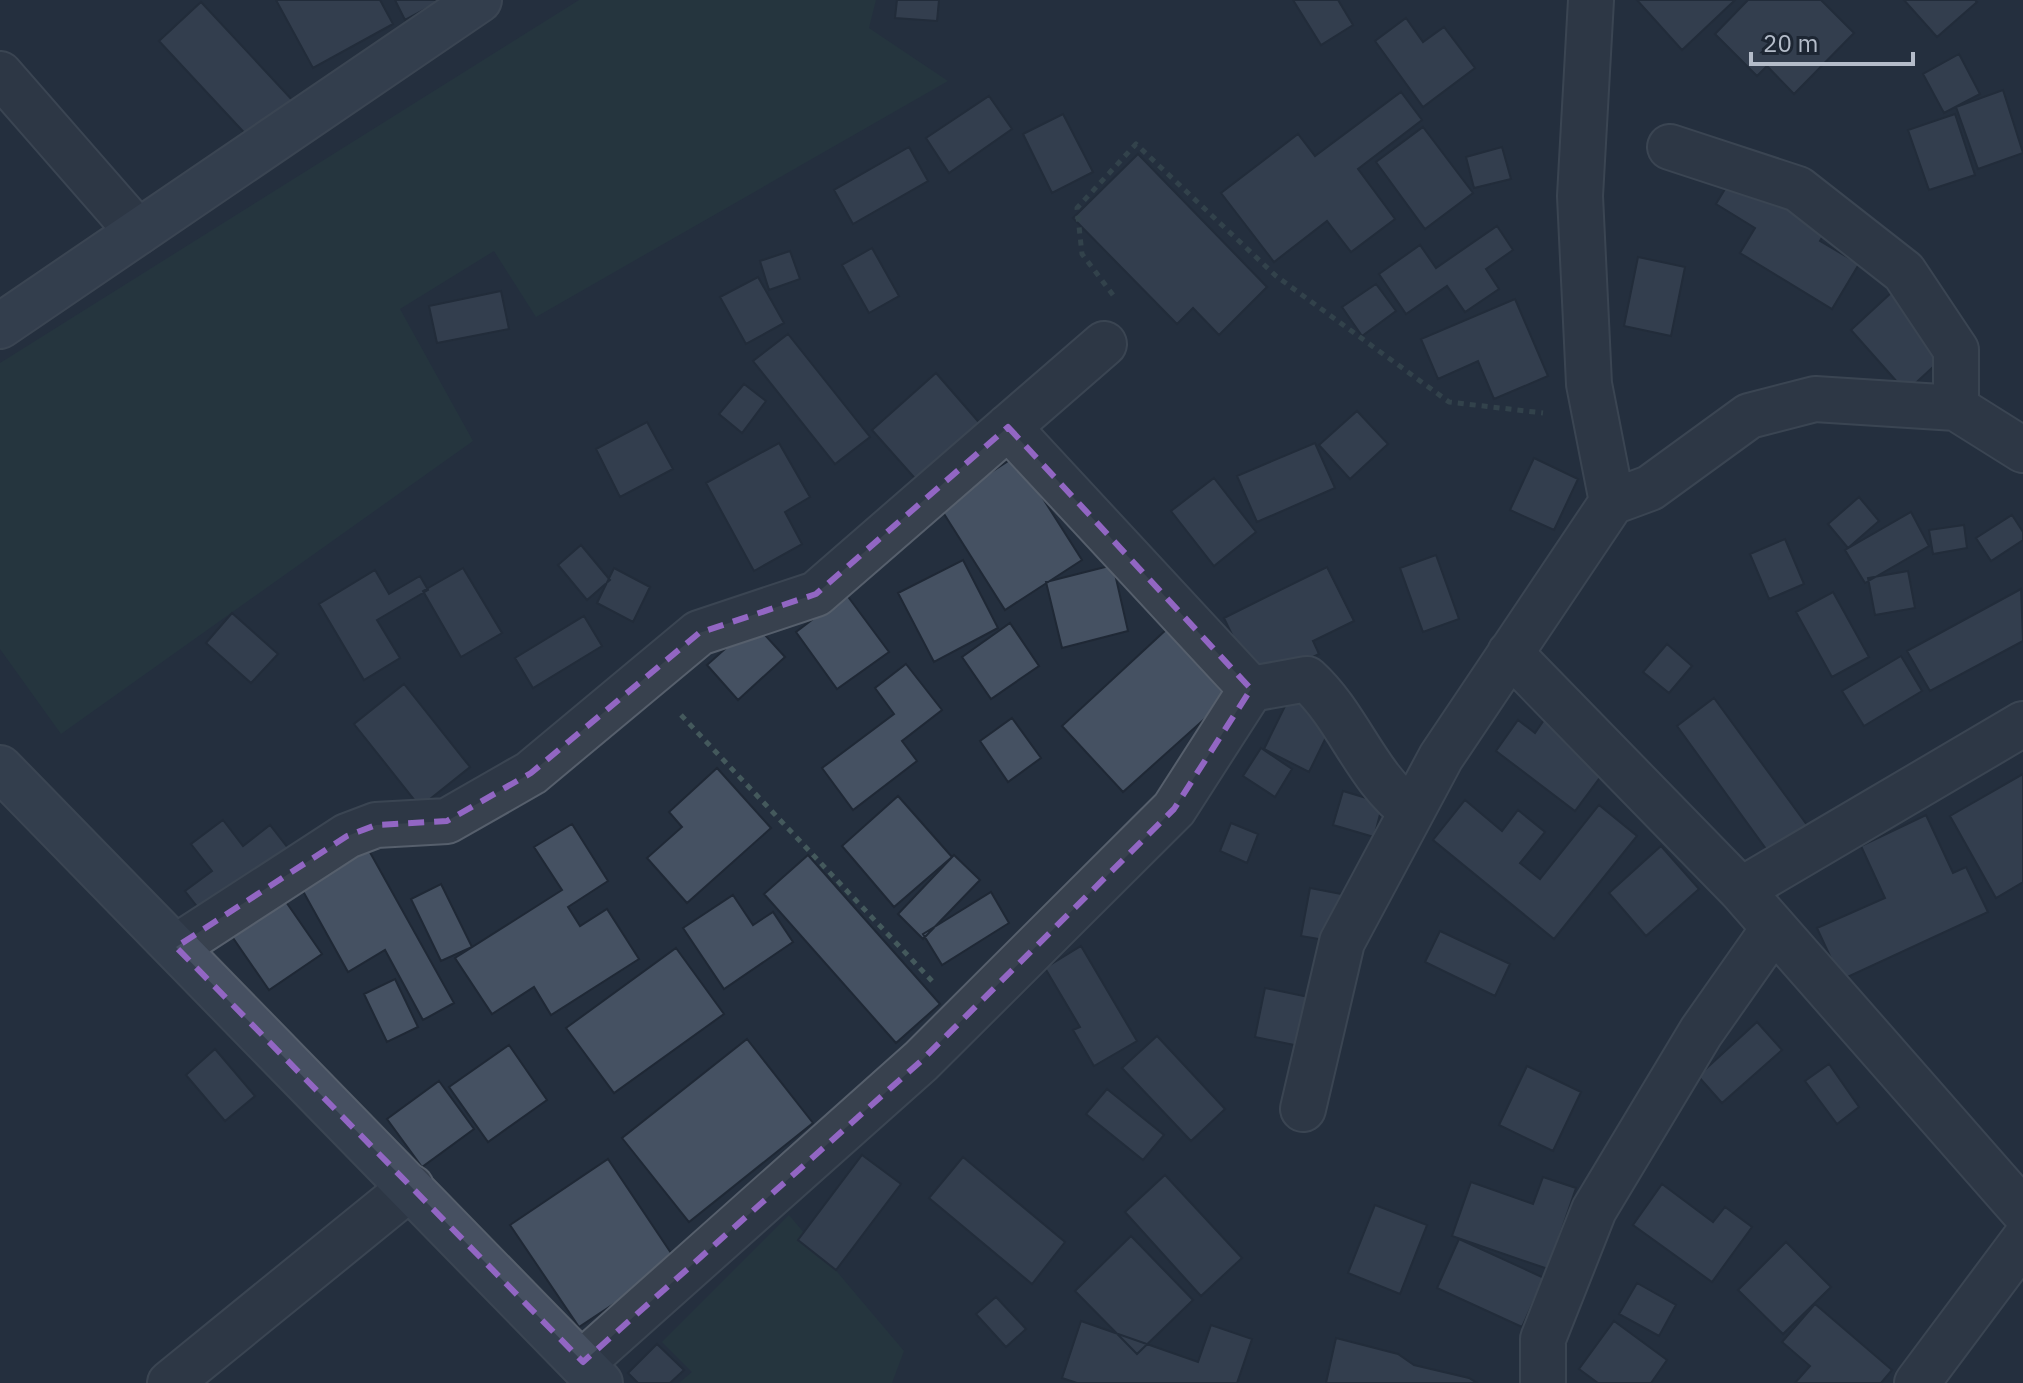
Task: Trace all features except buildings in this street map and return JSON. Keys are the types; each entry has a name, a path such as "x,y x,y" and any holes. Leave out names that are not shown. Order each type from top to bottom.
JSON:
{"street":[{"path":"0,326 479,0"},
{"path":"1591,0 1580,196 1589,384 1612,502"},
{"path":"0,74 138,232"},
{"path":"1670,147 1798,189 1904,272 1956,350 1956,408"},
{"path":"176,947 347,836 376,825 447,821 531,773 699,633 816,594 1104,344"},
{"path":"1303,1109 1342,942 1441,757 1612,502 1650,488 1749,416 1815,399 1956,408 2023,450"},
{"path":"1008,427 1251,689"},
{"path":"1510,653 1741,890 2023,1211"},
{"path":"0,768 592,1372 921,1061 1174,809 1251,689 1307,679 1329,699 1393,798 1412,811"},
{"path":"1741,890 2023,724"},
{"path":"1543,1383 1543,1339 1594,1210 1701,1032 1774,928"},
{"path":"170,1383 411,1187"},
{"path":"1917,1383 2023,1241"}],"path":[{"path":"1104,344 1129,315 1082,254 1077,208 1136,144 1276,276 1449,402 1596,419"},
{"path":"646,678 966,1016"}],"highlighted area":[{"path":"1008,427 1251,689 1174,809 921,1061 583,1362 176,947 347,836 376,825 447,821 531,773 699,633 816,594"}],"green space":[{"path":"579,0 876,0 869,28 948,81 536,317 494,251 400,309 473,441 61,734 0,649 0,363"},
{"path":"789,1215 904,1351 892,1383 679,1383 692,1372 662,1342"}]}
